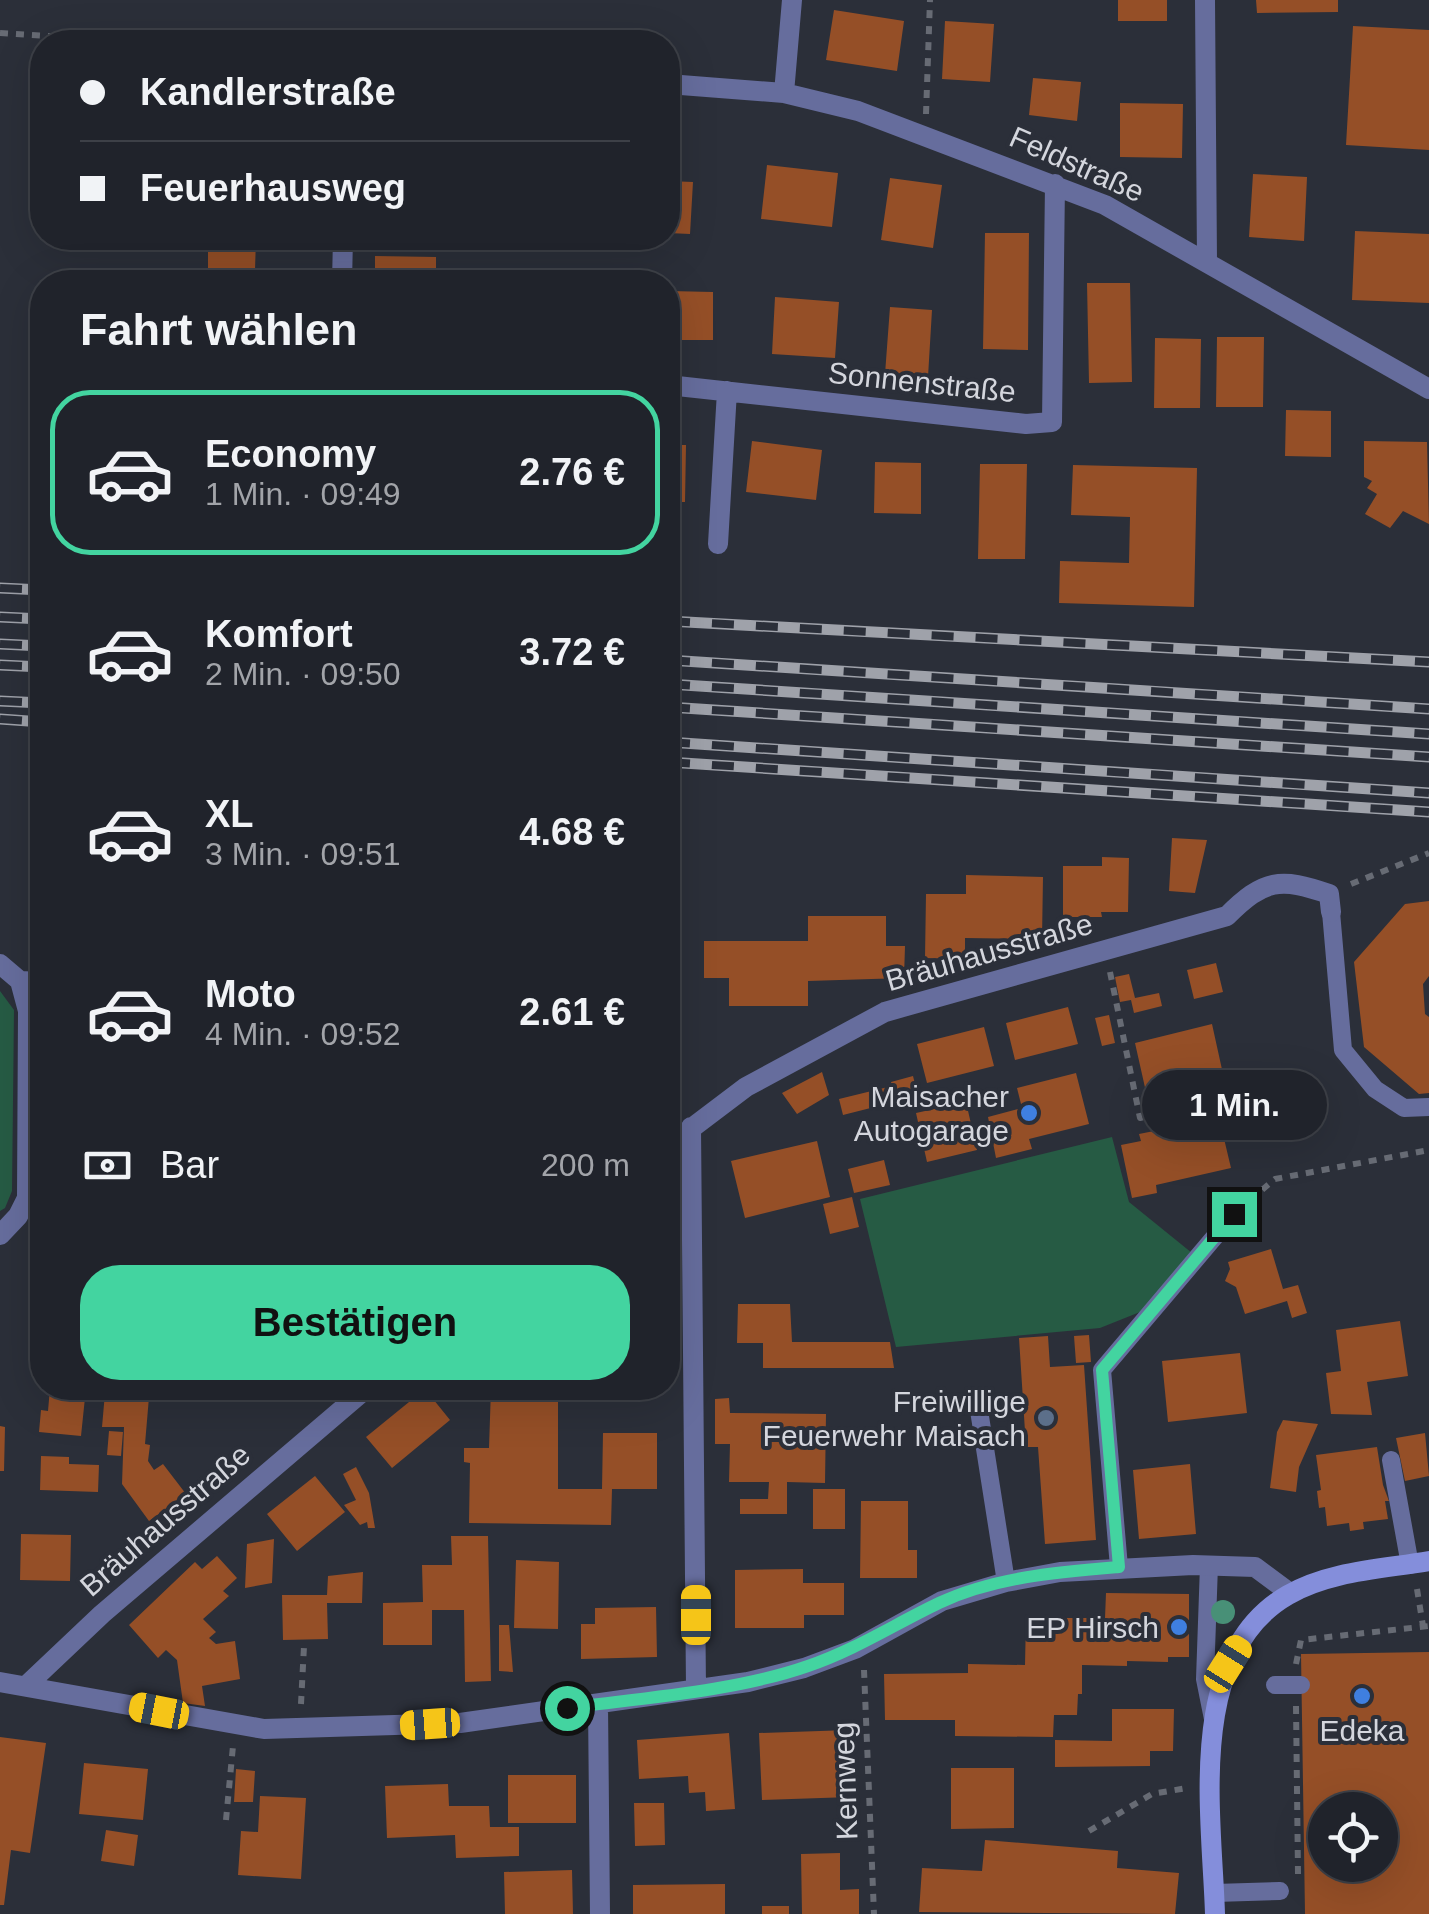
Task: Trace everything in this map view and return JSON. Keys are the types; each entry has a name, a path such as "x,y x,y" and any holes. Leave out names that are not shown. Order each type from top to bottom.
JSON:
{"street":[{"path":"784,93 792,0"},
{"path":"1205,0 1207,262"},
{"name":"Feldstraße","path":"680,85 784,93 858,111 1105,204 1429,389"},
{"name":"Sonnenstraße","path":"680,386 1026,424 1052,422 1055,184"},
{"path":"718,544 727,392"},
{"name":"Bräuhausstraße","path":"680,1136 746,1087 885,1012 1227,916 1250,893 1291,881 1330,903"},
{"path":"0,964 20,982 28,1011 28,1198 0,1235"},
{"path":"20,982 30,982"},
{"path":"692,1127 696,1689"},
{"path":"339,1400 339,1410"},
{"name":"Bräuhausstraße","path":"26,1685 102,1614 352,1400"},
{"path":"1215,1904 1210,1786 1213,1720 1228,1664 1262,1612 1290,1594 1324,1580 1420,1563"},
{"path":"0,1682 234,1726 300,1729 460,1722 696,1689 804,1668 862,1646 942,1602 1006,1582 1060,1572 1119,1567 1255,1567 1290,1594"},
{"path":"598,1704 600,1914"}],"lane":[{"path":"1330,903 1343,1050 1376,1089 1404,1108 1429,1107"},
{"path":"1119,1567 1102,1370 1234,1214"},
{"path":"978,1404 1006,1582"},
{"path":"1391,1460 1420,1563"},
{"path":"1209,1566 1205,1679 1213,1720"},
{"path":"1275,1685 1298,1685"},
{"path":"1215,1904 1280,1891"}],"path":[{"path":"925,135 930,0"},
{"path":"0,33 30,35"},
{"path":"1330,903 1429,853"},
{"path":"1106,950 1140,1118 1228,1096"},
{"path":"1234,1214 1274,1179 1429,1150"},
{"path":"1298,1878 1296,1654 1301,1640 1426,1626 1418,1589"},
{"path":"300,1729 304,1646"},
{"name":"Kernweg","path":"862,1646 874,1914"},
{"path":"226,1820 234,1726"},
{"path":"1089,1831 1152,1794 1210,1786"}],"green space":[{"path":"0,991 14,1010 12,1191 0,1211"},
{"path":"1112,1137 1129,1202 1192,1253 1145,1310 1100,1328 896,1347 860,1199"}],"building":[{"path":"1118,0 1167,0 1167,21 1118,21"},
{"path":"1256,0 1338,0 1338,12 1257,13"},
{"path":"834,10 904,21 897,71 826,60"},
{"path":"945,21 994,24 990,82 942,79"},
{"path":"1353,26 1429,30 1429,150 1346,145"},
{"path":"1033,78 1081,82 1077,121 1029,115"},
{"path":"1120,103 1183,104 1182,158 1120,157"},
{"path":"767,165 838,173 832,227 761,219"},
{"path":"1253,174 1307,177 1304,241 1249,237"},
{"path":"890,178 942,185 933,248 881,240"},
{"path":"680,181 693,182 690,234 680,234"},
{"path":"1355,231 1429,234 1429,303 1352,300"},
{"path":"985,233 1029,233 1028,350 983,349"},
{"path":"208,250 256,250 255,270 208,270"},
{"path":"375,256 436,257 436,270 375,270"},
{"path":"1087,283 1130,283 1132,382 1089,383"},
{"path":"680,291 713,292 713,340 680,340"},
{"path":"775,297 839,302 835,358 772,354"},
{"path":"890,307 932,310 928,377 885,374"},
{"path":"1217,337 1264,337 1263,407 1216,407"},
{"path":"1155,338 1201,339 1200,408 1154,408"},
{"path":"1286,410 1331,411 1331,457 1285,456"},
{"path":"752,441 822,450 816,500 746,492"},
{"path":"1364,441 1427,442 1429,524 1403,511 1390,528 1365,514 1377,494 1367,488 1372,481 1364,477"},
{"path":"680,445 686,445 685,502 680,502"},
{"path":"875,462 921,463 921,514 874,513"},
{"path":"980,464 1027,464 1025,559 978,559"},
{"path":"1073,465 1197,468 1194,607 1059,603 1060,561 1129,563 1130,517 1071,515"},
{"path":"1172,838 1207,840 1195,893 1169,891"},
{"path":"1102,857 1129,858 1128,912 1063,917 1063,866 1102,866"},
{"path":"966,875 1043,877 1042,939 965,938 965,959 925,958 926,894 966,894"},
{"path":"1429,901 1429,976 1423,984 1425,1014 1429,1017 1429,1093 1419,1094 1364,1047 1354,962 1405,904"},
{"path":"808,916 886,916 886,946 905,946 904,978 808,981 808,1006 729,1006 729,978 704,978 704,941 808,941"},
{"path":"1216,963 1223,992 1194,999 1187,970"},
{"path":"1129,974 1135,998 1159,993 1162,1006 1134,1013 1131,1000 1120,1002 1115,977"},
{"path":"1068,1007 1078,1044 1015,1060 1006,1023"},
{"path":"1109,1015 1115,1043 1102,1046 1095,1018"},
{"path":"1212,1024 1223,1074 1146,1092 1135,1043"},
{"path":"984,1027 994,1066 927,1083 917,1044"},
{"path":"822,1072 829,1095 797,1114 782,1093"},
{"path":"1076,1073 1089,1124 1029,1139 1032,1149 996,1158 988,1117 1022,1108 1017,1088"},
{"path":"913,1076 918,1096 843,1115 839,1099 892,1086 891,1082"},
{"path":"966,1102 977,1150 927,1162 916,1113"},
{"path":"1216,1105 1231,1168 1156,1185 1157,1193 1132,1198 1121,1145 1141,1141 1139,1134 1179,1126 1177,1113"},
{"path":"817,1141 830,1197 745,1218 731,1161"},
{"path":"884,1160 890,1185 854,1193 848,1169"},
{"path":"852,1197 859,1227 830,1234 823,1204"},
{"path":"1271,1249 1283,1289 1298,1285 1307,1313 1292,1318 1287,1301 1245,1314 1236,1287 1225,1281 1230,1269 1228,1262"},
{"path":"738,1304 790,1304 792,1342 890,1342 894,1368 763,1368 763,1343 737,1343"},
{"path":"1400,1321 1408,1376 1367,1382 1372,1415 1331,1414 1326,1373 1341,1371 1336,1330"},
{"path":"1089,1335 1091,1362 1076,1363 1074,1336"},
{"path":"1048,1336 1050,1367 1084,1365 1096,1540 1045,1544 1038,1447 1026,1447 1019,1338"},
{"path":"1240,1353 1247,1413 1168,1422 1162,1361"},
{"path":"729,1398 730,1413 826,1414 825,1483 787,1482 787,1514 740,1514 740,1499 768,1499 769,1482 729,1482 730,1444 715,1444 715,1399"},
{"path":"49,1400 85,1400 81,1436 39,1432 41,1410 48,1411"},
{"path":"104,1400 149,1400 145,1444 150,1445 148,1461 154,1470 163,1464 186,1494 149,1521 122,1484 124,1427 102,1427"},
{"path":"411,1400 434,1400 450,1420 392,1468 366,1437"},
{"path":"491,1400 558,1400 558,1489 602,1489 603,1433 657,1433 657,1489 612,1489 611,1525 469,1523 470,1463 464,1462 464,1448 489,1448"},
{"path":"1283,1420 1318,1424 1299,1467 1296,1492 1270,1488 1277,1432"},
{"path":"0,1426 5,1427 4,1471 0,1471"},
{"path":"109,1431 123,1432 121,1456 107,1455"},
{"path":"1425,1433 1429,1476 1405,1481 1396,1438"},
{"path":"1377,1447 1389,1501 1385,1501 1388,1519 1363,1522 1364,1529 1350,1531 1349,1523 1327,1526 1325,1507 1319,1508 1317,1491 1321,1490 1316,1455"},
{"path":"41,1456 69,1457 69,1464 99,1465 98,1492 40,1490"},
{"path":"1190,1464 1196,1534 1139,1539 1133,1470"},
{"path":"356,1467 369,1493 375,1528 368,1528 367,1522 360,1525 344,1505 356,1500 343,1474"},
{"path":"315,1476 345,1512 297,1551 267,1514"},
{"path":"813,1489 845,1489 845,1529 813,1529"},
{"path":"861,1501 908,1501 908,1550 917,1550 917,1578 860,1578"},
{"path":"21,1534 71,1535 70,1581 20,1580"},
{"path":"451,1536 488,1536 491,1681 465,1682 464,1610 432,1610 432,1645 383,1645 383,1603 423,1602 422,1565 452,1565"},
{"path":"274,1539 272,1583 245,1588 247,1544"},
{"path":"217,1556 237,1578 223,1591 229,1596 203,1619 216,1632 209,1638 216,1644 235,1641 240,1679 202,1686 205,1706 183,1703 177,1660 166,1650 158,1658 129,1625 195,1562 202,1569"},
{"path":"516,1560 559,1562 558,1629 514,1628"},
{"path":"803,1569 803,1583 844,1583 844,1615 804,1615 804,1628 735,1628 735,1570"},
{"path":"363,1572 362,1603 327,1603 328,1639 283,1640 282,1595 327,1595 328,1576"},
{"path":"1106,1593 1189,1594 1189,1657 1168,1657 1168,1662 1127,1661 1127,1666 1082,1665 1077,1715 1054,1715 1053,1737 955,1736 955,1720 885,1720 884,1674 968,1673 968,1664 1025,1665 1026,1618 1105,1618"},
{"path":"656,1607 657,1657 581,1659 581,1624 595,1624 595,1608"},
{"path":"499,1625 509,1625 513,1672 499,1671"},
{"path":"1429,1652 1429,1914 1305,1914 1301,1654"},
{"path":"1112,1709 1174,1709 1173,1751 1150,1751 1150,1766 1055,1767 1055,1740 1112,1741"},
{"path":"849,1730 851,1797 762,1800 759,1733"},
{"path":"729,1733 735,1809 706,1811 705,1792 689,1793 688,1776 639,1779 637,1740"},
{"path":"0,1737 46,1743 30,1853 11,1850 4,1905 0,1905"},
{"path":"84,1763 148,1769 143,1820 79,1814"},
{"path":"951,1768 1014,1768 1014,1828 951,1829"},
{"path":"236,1769 255,1771 253,1802 234,1802"},
{"path":"508,1775 576,1775 576,1823 508,1823"},
{"path":"448,1784 449,1806 489,1806 490,1827 519,1827 519,1856 456,1858 455,1835 387,1838 385,1786"},
{"path":"260,1796 306,1798 301,1879 238,1875 241,1831 258,1832"},
{"path":"634,1803 664,1803 665,1845 635,1846"},
{"path":"106,1830 138,1835 134,1866 101,1861"},
{"path":"985,1840 1118,1851 1117,1868 1179,1873 1175,1914 919,1912 922,1868 982,1871"},
{"path":"840,1853 840,1890 859,1889 859,1914 802,1914 801,1854"},
{"path":"572,1870 573,1914 505,1914 504,1872"},
{"path":"725,1884 725,1914 633,1914 633,1885"},
{"path":"762,1906 789,1906 789,1914 762,1914"}],"railway":[{"path":"0,588 30,589"},
{"path":"0,617 30,618"},
{"path":"680,622 1429,662"},
{"path":"0,644 30,645"},
{"path":"680,661 1429,709"},
{"path":"0,665 30,666"},
{"path":"680,685 1429,734"},
{"path":"0,701 30,702"},
{"path":"680,708 1429,757"},
{"path":"0,719 30,721"},
{"path":"680,743 1429,793"},
{"path":"680,763 1429,812"}],"place":[{"name":"Maisacher Autogarage","path":"1029,1113"},
{"name":"Freiwillige Feuerwehr Maisach","path":"1046,1418"},
{"name":"EP Hirsch","path":"1179,1627"},
{"name":"Edeka","path":"1362,1696"}],"route":[{"path":"567,1708 748,1682 804,1668 855,1649 942,1602 1006,1582 1119,1567 1102,1370 1234,1214"}]}
